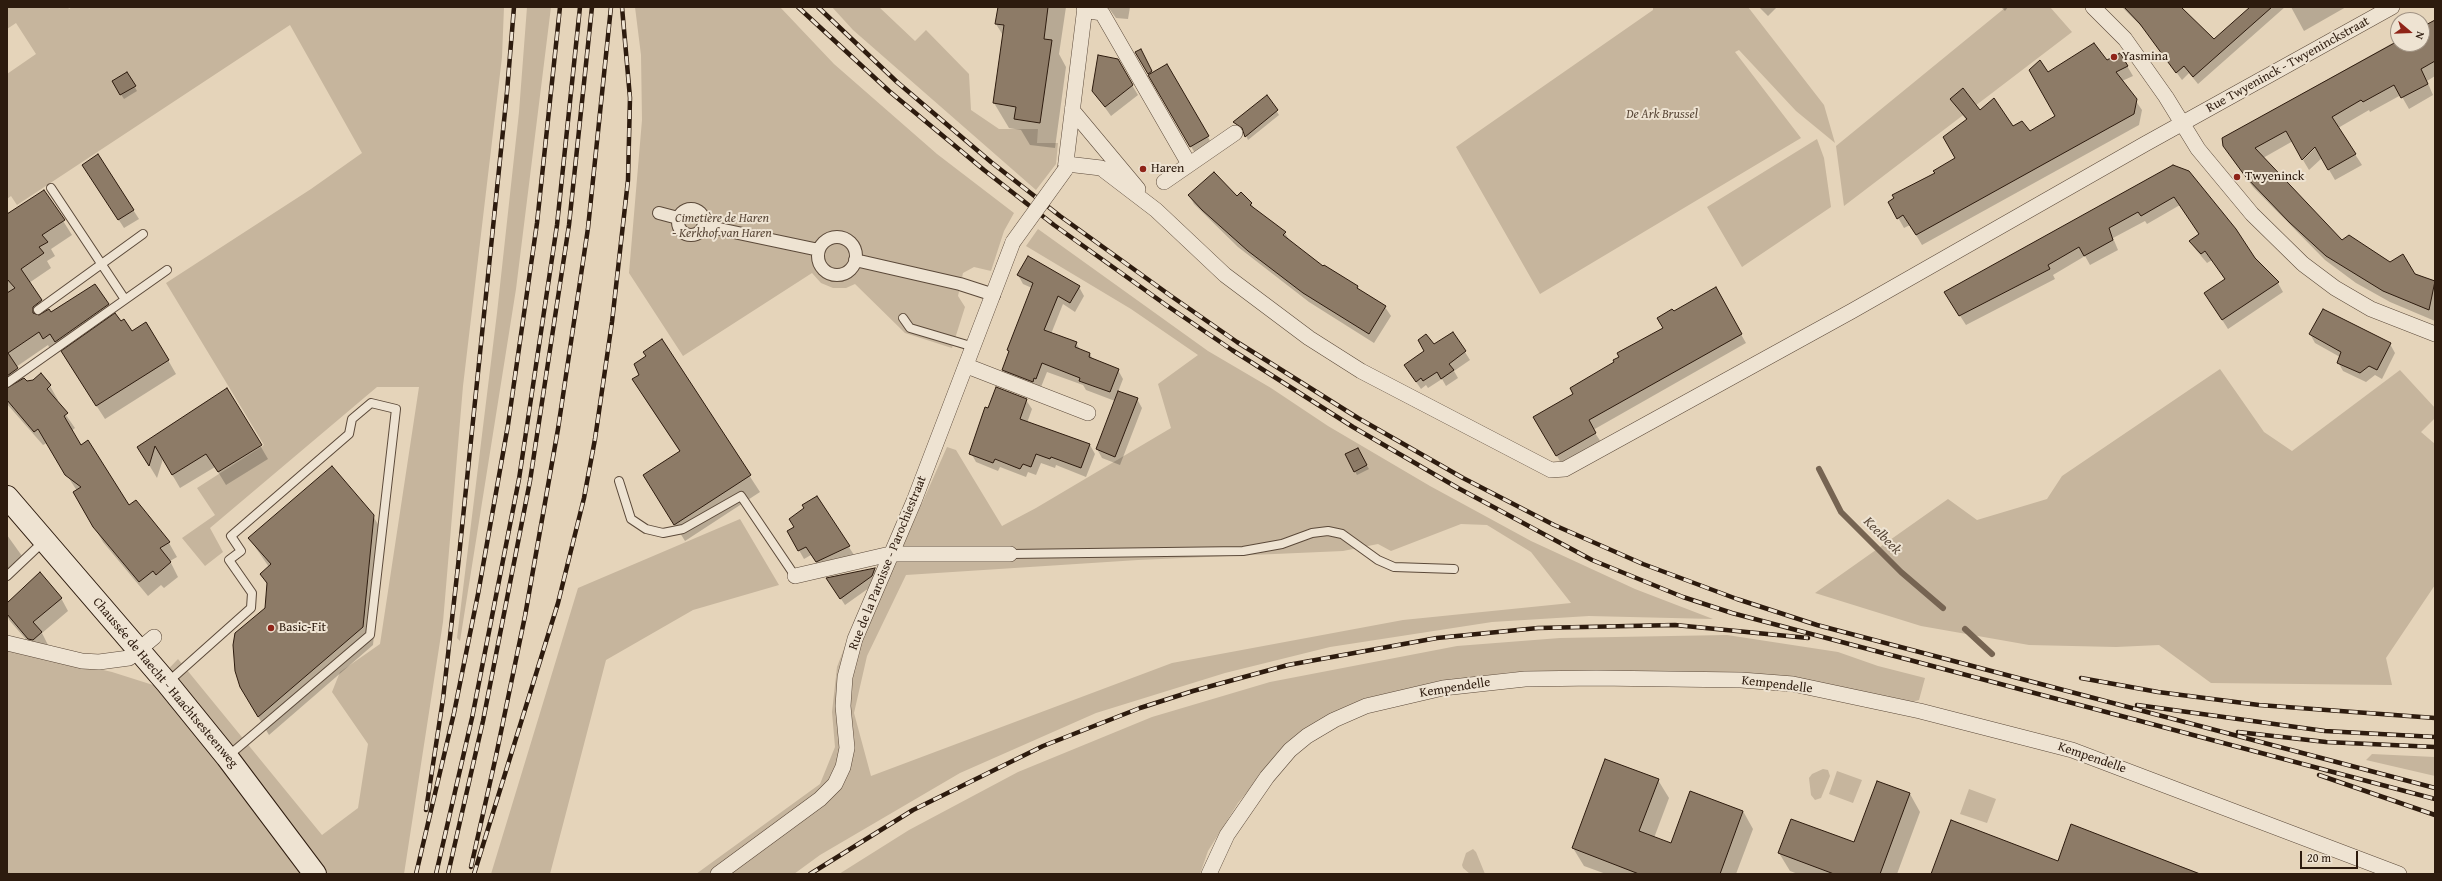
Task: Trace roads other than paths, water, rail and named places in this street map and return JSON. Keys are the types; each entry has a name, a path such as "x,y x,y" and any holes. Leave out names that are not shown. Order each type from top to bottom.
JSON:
{"main road":[{"name":"Chaussée de Haecht - Haachtsesteenweg","path":"7,497 45,540 147,644 167,683 228,757 315,874"}],"street":[{"path":"2093,7 2125,39 2183,123 2198,148 2252,214 2303,264 2335,288 2371,309 2417,329 2435,334"},
{"name":"Rue Twyeninck - Twyeninckstraat","path":"1156,210 1226,275 1331,352 1412,400 1551,470 1565,469 1845,315 2183,123 2392,7"},
{"path":"1156,210 1101,168 1066,167 1084,8 1102,13 1190,164"},
{"path":"1072,110 1156,210"},
{"path":"1164,182 1235,133"},
{"name":"Rue de la Paroisse - Parochiestraat","path":"718,874 820,799 835,784 843,767 847,748 843,706 845,677 855,639 914,500 967,366 1013,242 1066,167"},
{"path":"691,208 699,211 704,217 705,226 698,234 690,236 682,232 678,226 678,218 683,211 691,208"},
{"path":"659,213 678,218"},
{"path":"705,226 819,250"},
{"path":"833,238 842,238 850,243 855,251 855,260 851,269 844,274 834,275 826,272 819,263 819,250 824,242 833,238"},
{"path":"855,260 960,284 994,295"},
{"path":"967,366 1088,413"},
{"path":"795,576 890,554 1010,554"},
{"path":"7,643 93,662 129,658 147,644"},
{"name":"Kempendelle","path":"1209,874 1227,835 1251,797 1286,755 1307,736 1334,720 1366,706 1443,688 1525,679 1741,680 1793,684 1921,704 2072,750 2399,874"}],"lane":[{"path":"51,188 124,298"},
{"path":"38,310 143,234"},
{"path":"7,383 124,298 167,270"},
{"path":"902,318 910,328 974,347"},
{"path":"167,683 251,608 252,593 229,560 241,551 232,536 348,434 352,419 371,403 396,409 370,635 228,757"},
{"path":"619,481 631,519 646,529 663,533 683,529 741,496 795,576"},
{"path":"1010,554 1243,551 1282,544 1312,533 1328,531 1342,534 1378,560 1394,567 1454,569"},
{"path":"7,576 45,540"}],"waterway":[{"name":"Keelbeek","path":"1819,469 1841,512 1901,572 1943,608"},
{"name":"Keelbeek","path":"1965,629 1992,654"}],"railway":[{"path":"426,810 443,699 458,566 507,92 514,7"},
{"path":"416,874 454,713 478,594 508,425 537,223 560,7"},
{"path":"436,874 472,718 519,479 557,225 580,7"},
{"path":"448,874 483,721 530,481 569,225 592,7"},
{"path":"471,867 525,616 558,429 588,228 611,7"},
{"path":"474,874 558,603 584,498 595,439 612,322 628,180 630,98 622,7"},
{"path":"798,7 889,91 984,170 1054,225 1166,305 1232,350 1353,427 1458,488 1592,560 1683,597 1732,613 2435,799"},
{"path":"818,7 897,82 991,162 1060,216 1171,296 1237,342 1358,418 1463,478 1554,525 1643,564 1737,599 1817,625 2435,788"},
{"path":"810,874 913,810 1043,746 1140,708 1193,691 1288,665 1437,638 1538,628 1675,625 1808,638"},
{"path":"2081,678 2158,692 2259,705 2435,718"},
{"path":"2137,705 2325,731 2435,737"},
{"path":"2238,732 2326,742 2435,747"},
{"path":"2319,775 2435,815"}],"place":[{"name":"Yasmina","path":"2114,57"},
{"name":"Haren","path":"1143,169"},
{"name":"Twyeninck","path":"2237,177"},
{"name":"Basic-Fit","path":"271,628"}],"park label":[{"name":"De Ark Brussel","path":"1662,115"},
{"name":"Cimetière de Haren - Kerkhof van Haren","path":"722,226"}]}
